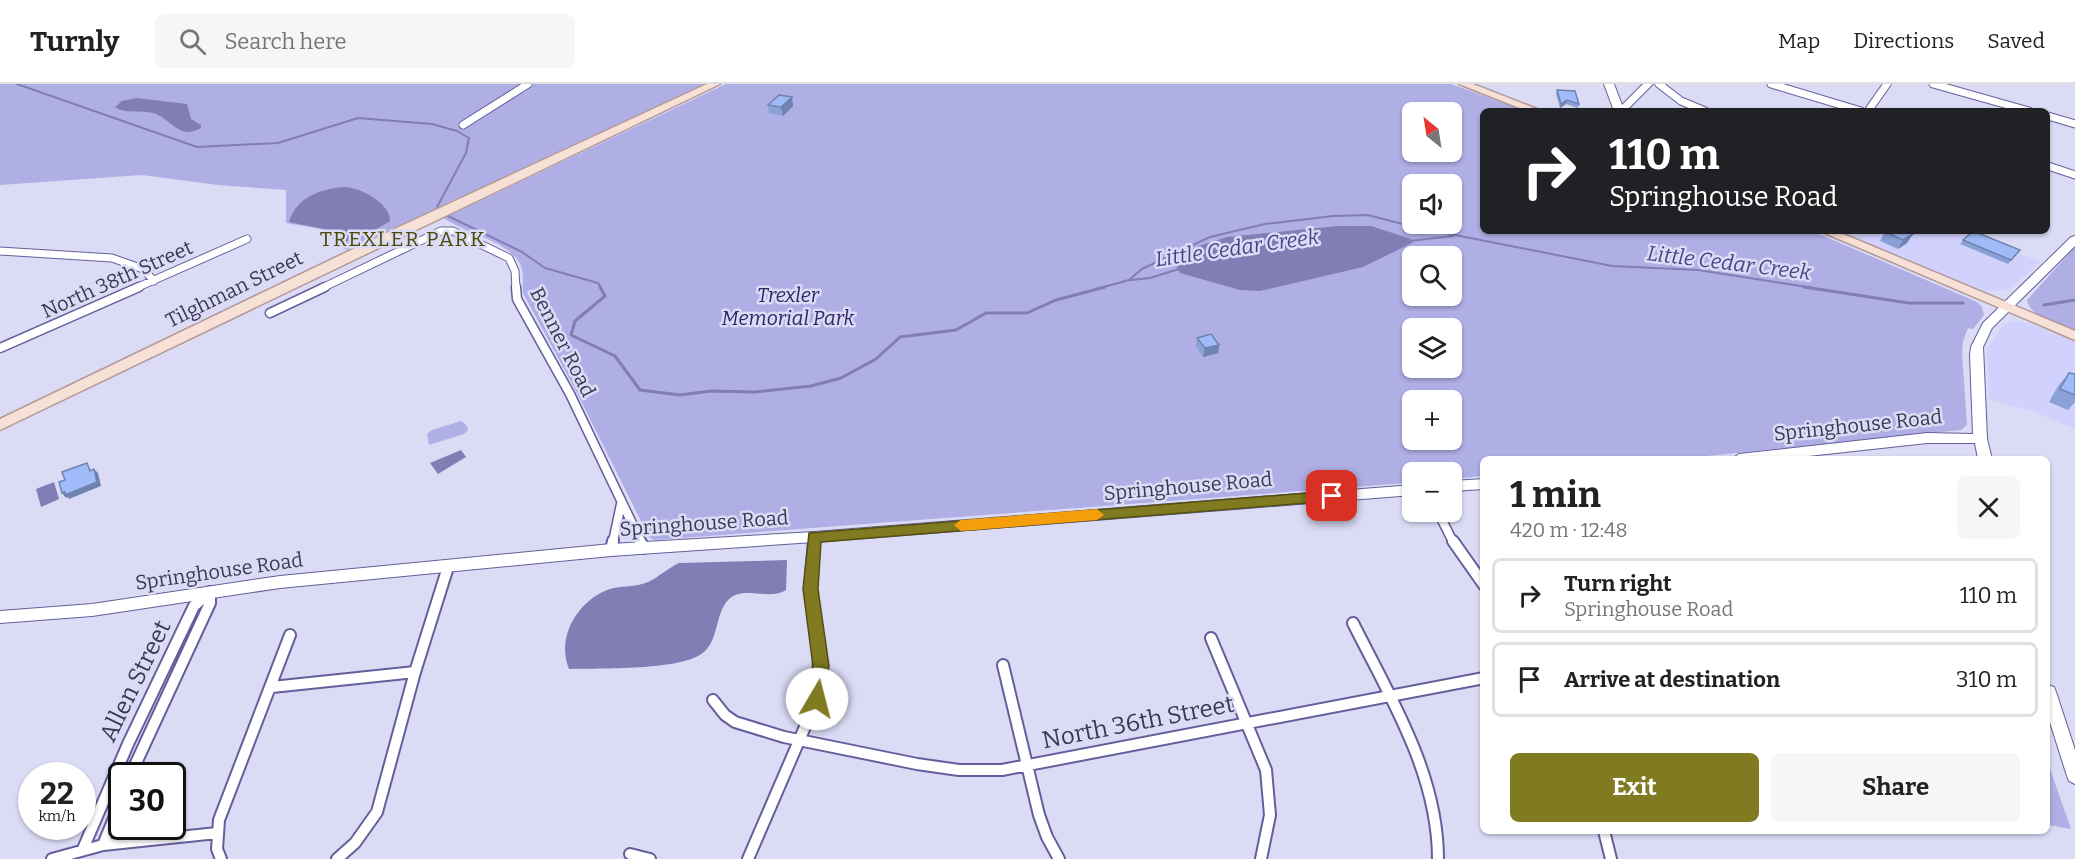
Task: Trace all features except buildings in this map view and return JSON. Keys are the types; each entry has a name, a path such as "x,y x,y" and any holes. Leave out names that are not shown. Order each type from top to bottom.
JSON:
{"main road":[{"name":"Tilghman Street","path":"0,425 463,201 715,84"},
{"path":"1464,84 1530,108"},
{"path":"1833,234 2075,336"}],"street":[{"path":"463,125 528,84"},
{"path":"1609,84 1619,108"},
{"path":"1623,108 1648,84"},
{"path":"1659,84 1681,101 1698,108"},
{"path":"1771,84 1851,108"},
{"path":"1870,108 1887,84"},
{"path":"1933,84 2018,108"},
{"path":"1614,97 1626,98 1638,94"},
{"path":"2050,117 2075,124"},
{"path":"2050,167 2075,175"},
{"name":"Benner Road","path":"270,313 407,246 446,231 453,231 509,258 515,271 517,299 570,394 644,548"},
{"name":"North 38th Street","path":"0,348 247,239"},
{"path":"1984,456 1980,439 1977,347 1987,326 2075,239"},
{"path":"0,251 112,258 135,264 154,281"},
{"name":"Springhouse Road","path":"1767,456 1927,438 1980,439"},
{"path":"1462,485 1480,483"},
{"name":"Springhouse Road","path":"0,617 92,610 315,578 611,550 814,537 1402,491"},
{"path":"611,550 621,504"},
{"path":"1443,522 1451,540 1480,580"},
{"path":"748,859 817,699 821,666 810,589 814,537"},
{"path":"337,859 355,843 377,812 415,672 448,567"},
{"name":"Allen Street","path":"136,762 210,603 210,592"},
{"name":"Allen Street","path":"83,849 128,744 194,606 210,592"},
{"path":"1353,623 1415,751 1426,781 1436,824 1438,859"},
{"path":"221,859 217,833 219,820 272,687 290,635"},
{"path":"1211,638 1266,770 1270,789 1270,828 1261,859"},
{"path":"1003,665 1039,815 1047,837 1059,859"},
{"path":"272,687 415,672"},
{"name":"North 36th Street","path":"712,700 725,715 735,722 799,740 956,771 1002,770 1480,679"},
{"path":"2050,698 2075,776"},
{"path":"103,845 108,833"},
{"path":"52,859 103,845 217,833"},
{"path":"1605,834 1611,859"},
{"path":"630,854 650,859"}],"shaded area":[{"path":"1842,234 1970,234 2040,262 2009,290 1984,291"},
{"path":"2013,321 2029,323 2075,342 2075,429 2034,412 1989,399 1987,349 2003,325"}],"green space":[{"path":"0,84 704,84 346,250 321,229 286,223 286,190 218,185 142,175 0,185"},
{"name":"Trexler Memorial Park","path":"726,84 1451,84 1517,108 1480,108 1480,234 1819,234 1977,302 1982,307 1984,315 1973,329 1968,328 1963,341 1967,425 1961,430 1707,456 1480,456 1480,476 1462,478 1462,462 1402,462 1402,483 654,540 649,537 577,393 523,293 523,272 518,260 500,245 444,218"},
{"path":"2075,247 2075,330 2040,316 2034,312 2027,300"},
{"path":"461,421 468,430 464,434 429,445 427,434 432,430"},
{"path":"2050,769 2071,829 2050,825"}],"water":[{"path":"137,98 187,104 191,119 201,125 201,128 187,132 153,113 115,107 122,101"},
{"path":"344,187 366,193 380,203 389,215 390,221 365,236 340,243 324,229 289,222 292,213 303,200 318,192"},
{"path":"1338,226 1371,226 1414,242 1363,267 1260,291 1240,290 1180,273 1174,263 1199,246 1227,237"},
{"path":"461,450 466,457 438,474 430,463"},
{"path":"54,482 59,499 41,507 36,489"},
{"path":"787,560 786,590 772,594 742,593 729,599 721,611 709,647 693,658 678,663 640,667 569,669 565,645 572,622 587,603 607,590 643,584 679,563"}],"waterway":[{"name":"Little Cedar Creek","path":"17,84 197,147 278,143 358,118 432,124 457,131 469,138 466,153 437,207 448,216 522,252 545,268 598,283 601,288"},
{"name":"Little Cedar Creek","path":"1100,288 1129,280 1142,269 1210,237 1265,224 1333,216 1368,215 1410,226 1612,266 1698,270 1813,288"},
{"name":"Little Cedar Creek","path":"1409,241 1453,236"},
{"name":"Little Cedar Creek","path":"1131,280 1150,278 1179,269"},
{"name":"Little Cedar Creek","path":"600,287 605,296 575,321 571,335 615,356 640,390 680,395 711,391 755,392 811,386 841,378 876,359 900,337 956,330 986,313 1027,313 1056,300 1105,287"},
{"name":"Little Cedar Creek","path":"1804,287 1909,303 1963,303"},
{"name":"Little Cedar Creek","path":"2044,305 2075,300"}],"slow traffic":[{"path":"961,525 1097,515"}],"district":[{"name":"TREXLER PARK","path":"403,239"}],"route":[{"path":"817,699 821,666 810,589 814,537 1332,496"}]}
